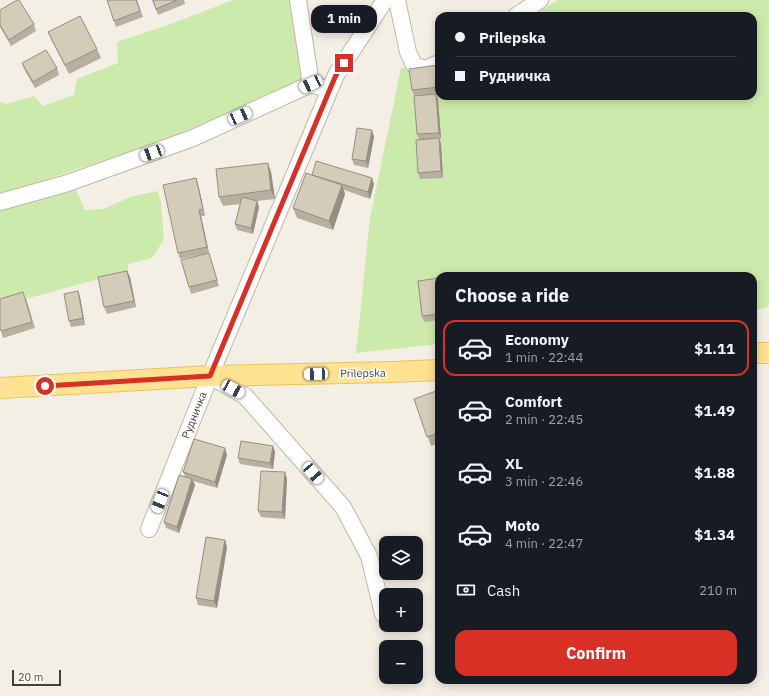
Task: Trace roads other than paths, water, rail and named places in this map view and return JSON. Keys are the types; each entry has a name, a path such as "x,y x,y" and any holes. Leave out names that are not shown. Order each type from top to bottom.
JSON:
{"main road":[{"path":"757,353 769,354"},
{"name":"Prilepska","path":"0,388 210,376 435,370"}],"street":[{"path":"298,0 311,84"},
{"name":"Рудничка","path":"149,529 210,376 336,75 386,0"},
{"path":"397,0 408,52 414,65 425,69 435,65"},
{"path":"522,12 540,0"},
{"path":"0,202 68,183 193,138 311,84 330,89"},
{"path":"210,376 245,396 343,507 369,556 379,597"}]}
